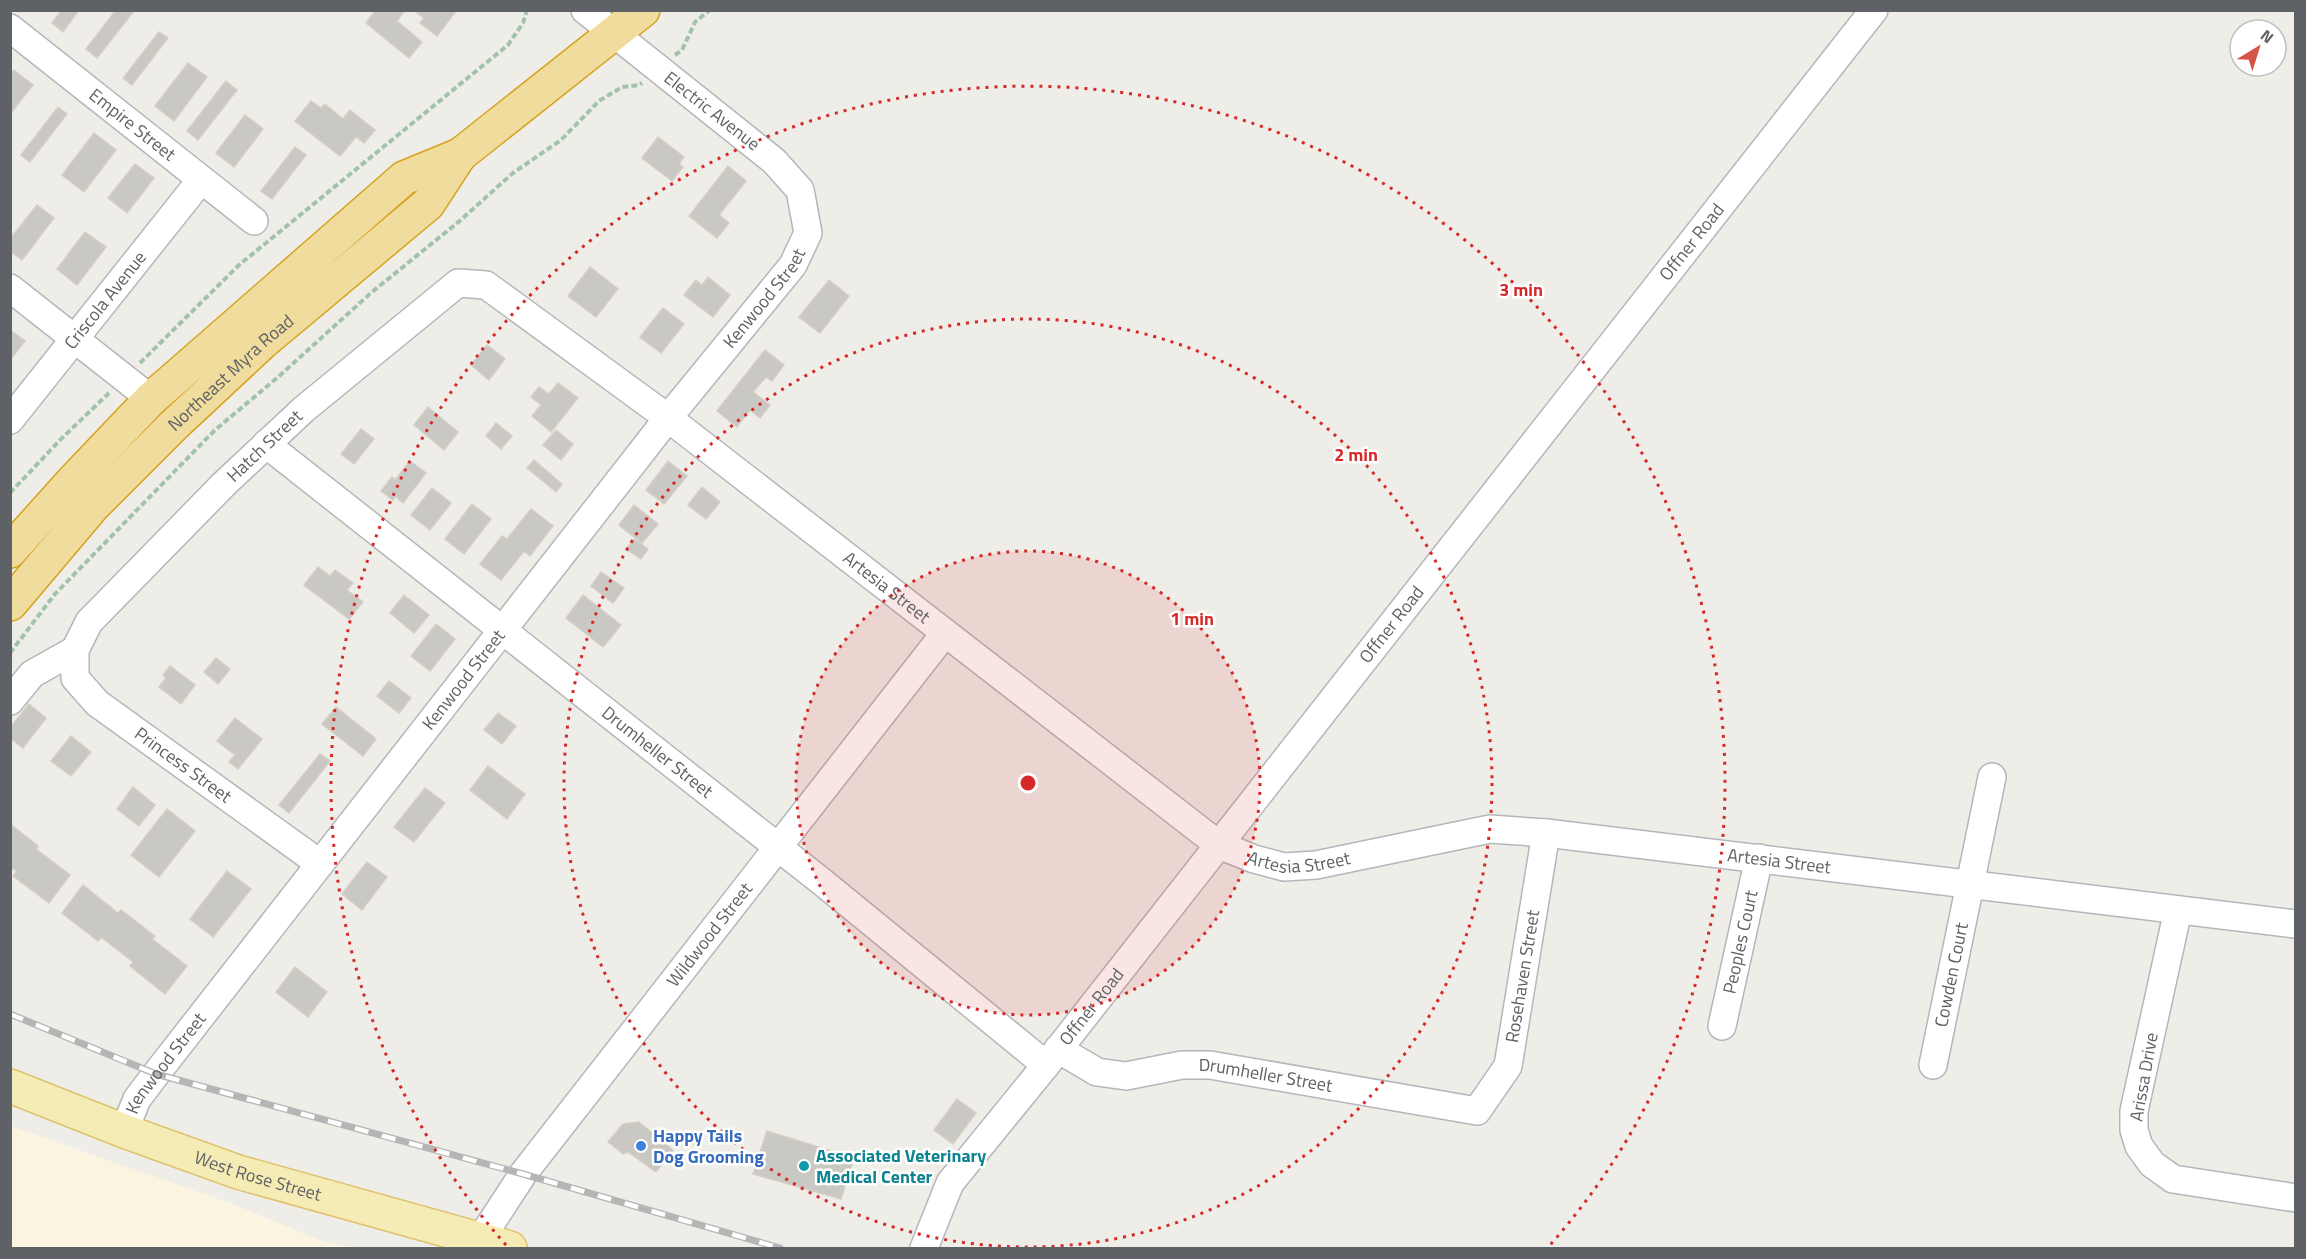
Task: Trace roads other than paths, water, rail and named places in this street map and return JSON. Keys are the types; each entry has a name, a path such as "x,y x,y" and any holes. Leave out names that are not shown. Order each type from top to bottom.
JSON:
{"highway":[{"name":"Northeast Myra Road","path":"10,551 70,483 151,399 404,178 460,155 643,10"},
{"name":"Northeast Myra Road","path":"10,604 93,506 174,425 264,342 428,204 460,155"}],"main road":[{"name":"West Rose Street","path":"10,1086 124,1131 238,1172 495,1244"}],"street":[{"name":"Electric Avenue","path":"585,10 774,161 800,190 808,233"},
{"name":"Offner Road","path":"924,1248 950,1183 1219,845 1874,10"},
{"name":"Empire Street","path":"10,28 254,221"},
{"name":"Criscola Avenue","path":"10,420 201,180"},
{"name":"Kenwood Street","path":"124,1131 137,1099 668,418 793,265 808,233"},
{"name":"Hatch Street","path":"75,650 89,622 224,484 304,409 458,283 486,285"},
{"name":"Artesia Street","path":"486,285 668,418 1219,845 1254,859 1284,867 1316,865 1490,829 1546,833 1759,858 2295,924"},
{"path":"10,288 151,399"},
{"name":"Drumheller Street","path":"266,444 891,936 1052,1057 1097,1072 1126,1076 1182,1065 1210,1065 1477,1111"},
{"name":"Wildwood Street","path":"495,1244 523,1174 945,633"},
{"path":"10,701 32,674 75,650"},
{"name":"Princess Street","path":"75,650 75,678 97,703 319,863"},
{"name":"Cowden Court","path":"1933,1065 1992,777"},
{"name":"Rosehaven Street","path":"1477,1111 1508,1066 1546,833"},
{"name":"Peoples Court","path":"1722,1026 1759,858"},
{"name":"Arissa Drive","path":"2178,910 2134,1111 2134,1130 2139,1146 2152,1164 2172,1179 2295,1198"}],"railway":[{"path":"10,1014 156,1074 523,1174 780,1248"}],"place":[{"name":"Happy Tails Dog Grooming","path":"641,1146"},
{"name":"Associated Veterinary Medical Center","path":"804,1166"}]}
